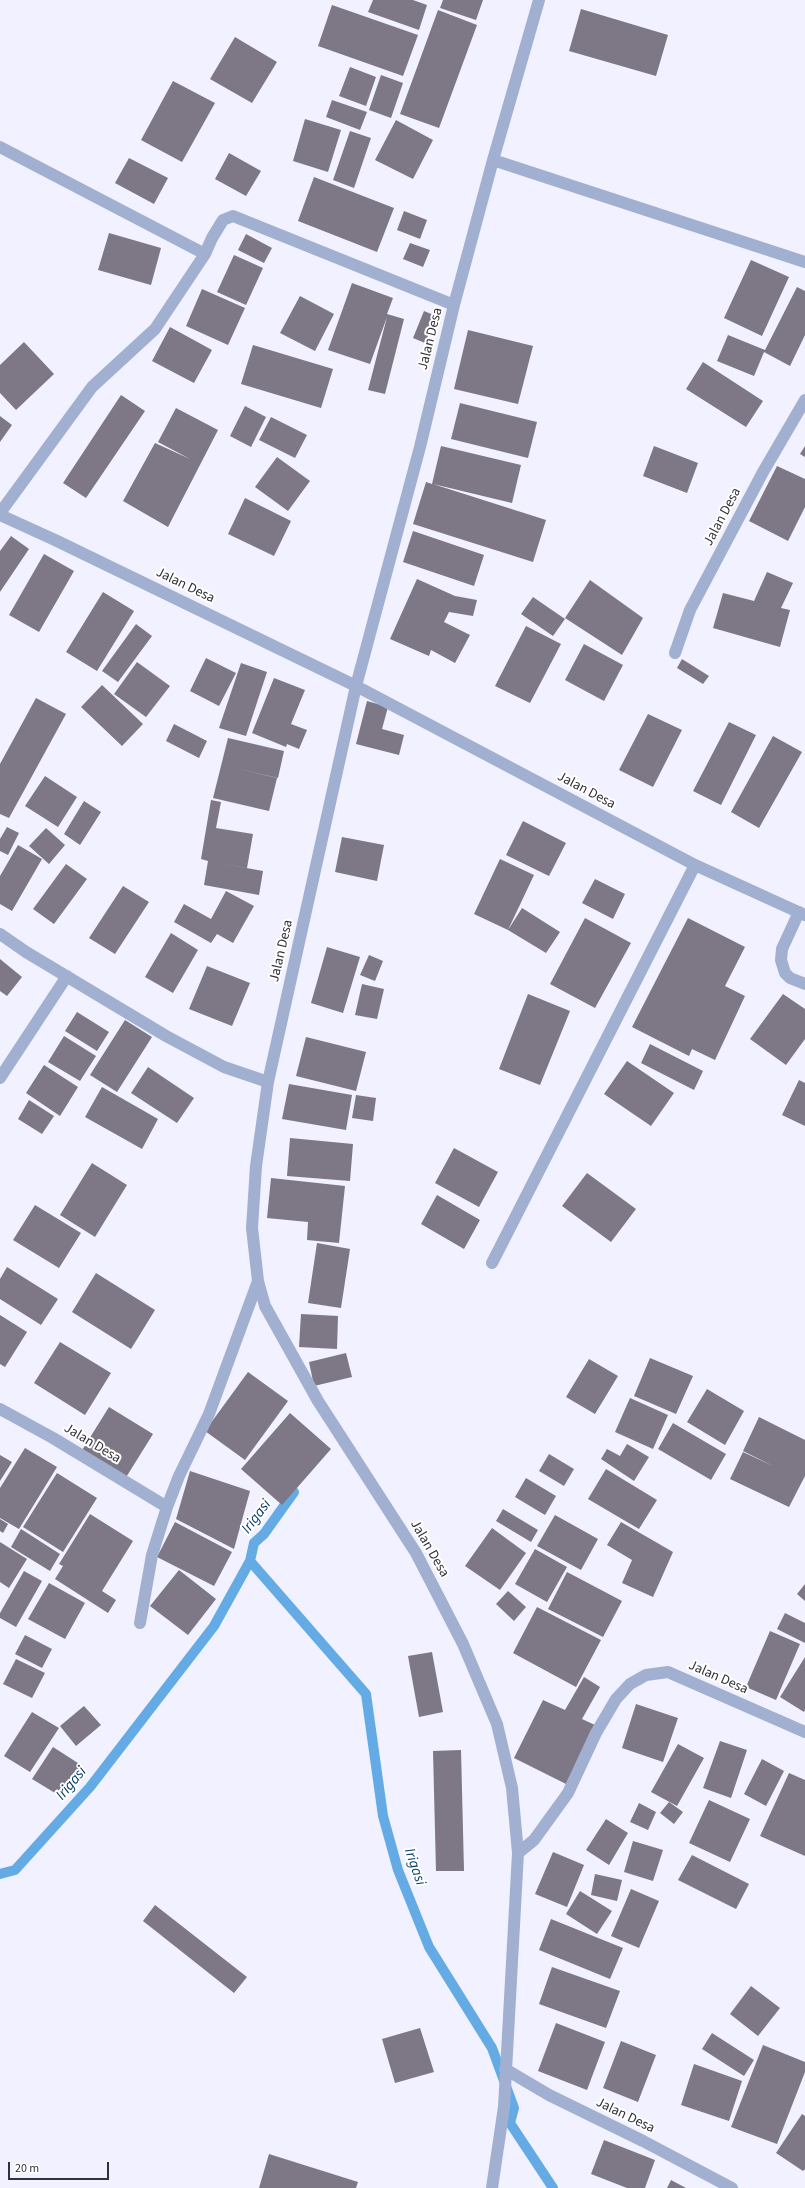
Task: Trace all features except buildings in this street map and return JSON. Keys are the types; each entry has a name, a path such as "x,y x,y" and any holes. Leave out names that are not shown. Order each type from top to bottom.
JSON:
{"street":[{"name":"Jalan Desa","path":"492,2188 504,2107 518,1853 512,1788 497,1724 463,1644 416,1553 318,1401 277,1330 265,1306 258,1281 252,1228 256,1166 268,1082 356,686 420,448 454,305 493,160 539,0"},
{"path":"0,147 205,254"},
{"path":"493,160 805,262"},
{"path":"0,514 92,387 155,329 205,254 212,238 223,220 233,216 454,305"},
{"name":"Jalan Desa","path":"675,653 690,610 763,472 805,400"},
{"name":"Jalan Desa","path":"0,514 356,686 695,865 802,914"},
{"path":"492,1263 695,865"},
{"path":"802,914 782,949 780,960 785,974 790,978 805,984"},
{"path":"0,934 26,952 166,1036 224,1067 268,1082"},
{"path":"0,1078 67,976"},
{"name":"Jalan Desa","path":"140,1623 152,1555 167,1507 179,1476 209,1414 258,1281"},
{"name":"Jalan Desa","path":"0,1409 53,1438 167,1507"},
{"name":"Jalan Desa","path":"518,1853 534,1840 568,1793 596,1733 616,1699 630,1684 646,1675 668,1672 805,1732"},
{"name":"Jalan Desa","path":"505,2069 549,2095 643,2141 732,2188"}],"waterway":[{"name":"Irigasi","path":"0,1874 15,1870 90,1787 214,1626 250,1561 254,1543 264,1534 294,1492"},
{"name":"Irigasi","path":"250,1561 366,1694 383,1816 398,1870 429,1947 492,2048 514,2108 510,2123 553,2188"}]}
